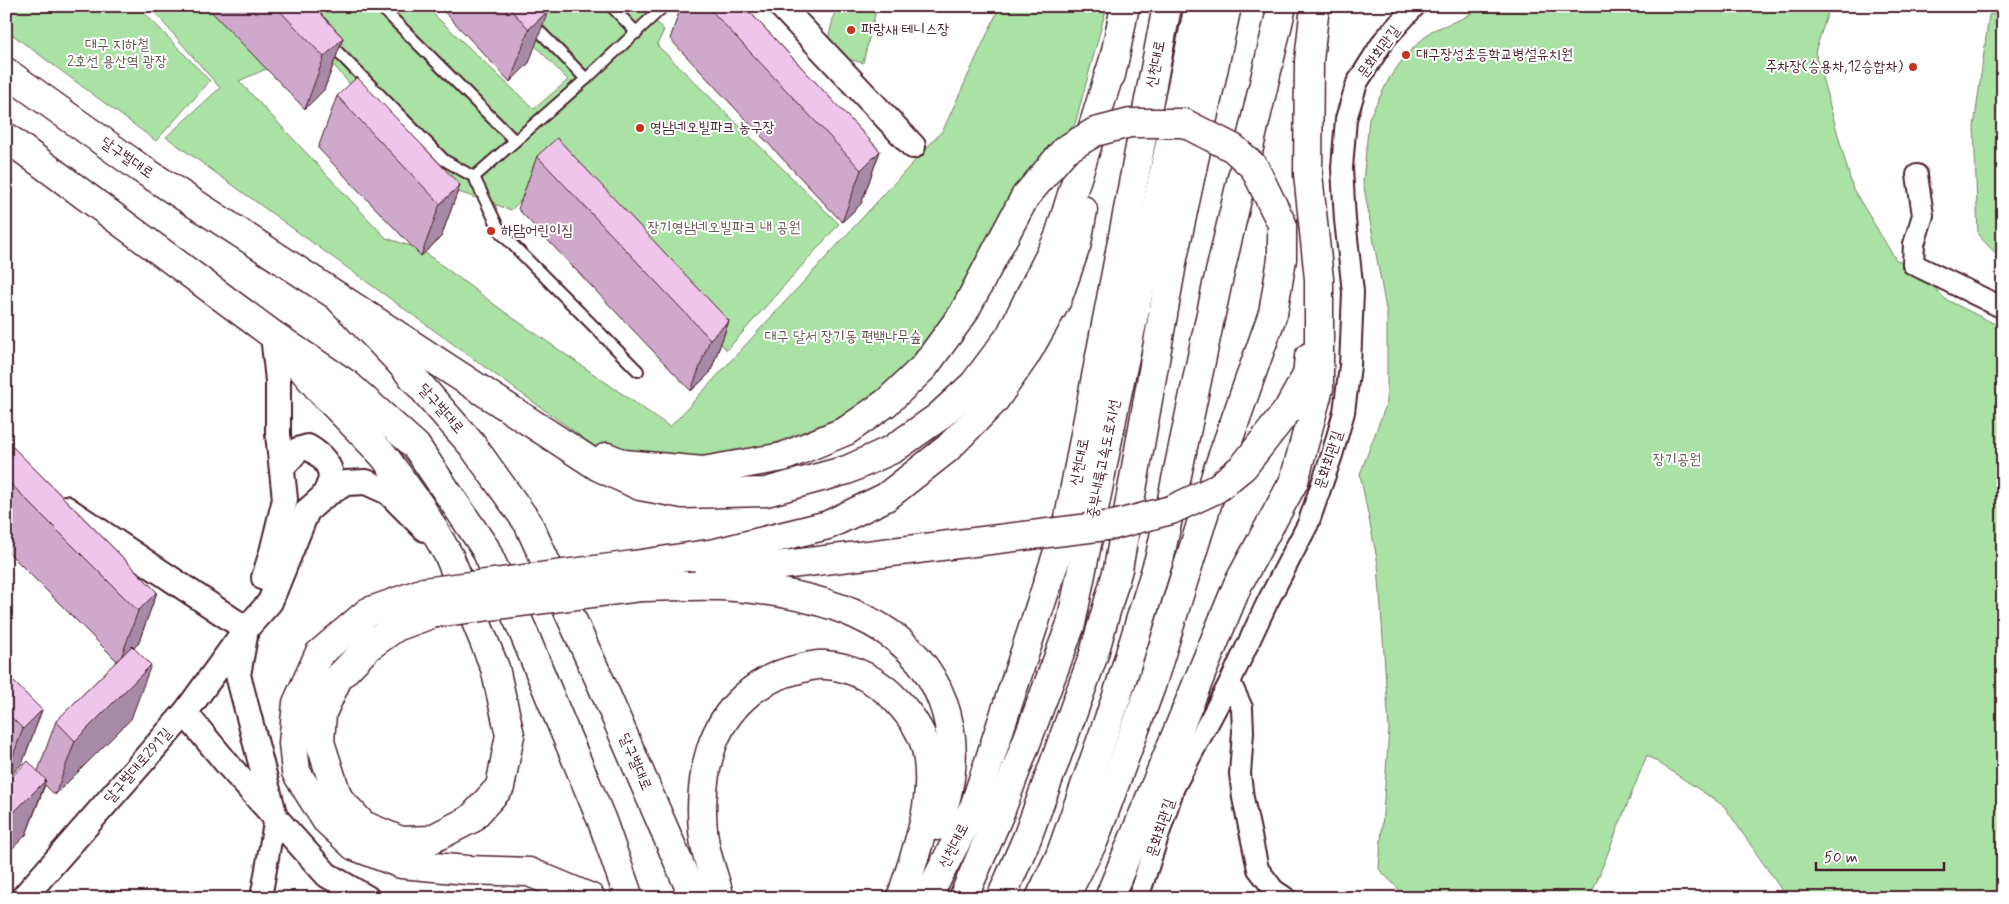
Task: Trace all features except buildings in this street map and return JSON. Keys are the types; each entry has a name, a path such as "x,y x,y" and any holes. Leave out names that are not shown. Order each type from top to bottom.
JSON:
{"main road":[{"path":"637,576 715,554 828,526 886,496 948,449 994,401 1026,356 1057,300 1076,243 1125,6"},
{"name":"신천대로","path":"927,898 974,807 1069,518 1167,6"},
{"name":"중부내륙고속도로지선","path":"963,898 999,815 1071,624 1115,404 1199,6"},
{"path":"1001,898 1027,838 1093,657 1118,569 1173,258 1227,6"},
{"path":"1040,898 1060,856 1117,696 1160,556 1217,285 1282,6"},
{"path":"1109,898 1238,584 1294,481 1319,388 1319,279 1308,174 1309,61 1315,6"},
{"path":"337,296 556,437 599,467 640,486 683,494 766,492 846,470 892,449 936,418 974,384 1010,336 1058,239 1115,56"},
{"name":"달구벌대로","path":"6,72 140,168 337,296 397,359 472,445 528,522 601,683 694,898"},
{"path":"556,437 624,464 703,471 783,457 846,431 886,403 924,366 963,314 1025,197 1065,150 1095,132 1130,123 1184,123 1233,148 1254,167 1282,224 1282,259 1273,313 1217,472 1151,686 1094,840 1064,898"},
{"path":"6,137 273,335 348,385 416,446 485,548 522,628 602,821 629,898"},
{"path":"571,895 529,872 466,870 401,864 354,846 326,820 296,772 293,743 296,702 319,654 368,612 637,576 706,574 1114,525 1171,510 1216,489 1243,467 1288,411 1307,375 1319,279"},
{"path":"273,335 322,392 384,456 420,506 448,556 495,668 510,735 500,787 471,820 430,840 401,841 363,825 338,798 320,742 322,713 338,678 368,647 429,603"},
{"path":"637,576 785,593 850,611 880,626 903,643 923,665 937,686 946,710 952,735 953,763 944,809 930,844 902,898"},
{"path":"720,898 707,853 703,823 703,796 706,770 719,728 729,712 759,684 790,670 823,664 837,666 857,673 876,683 893,696 921,733 927,752 930,796 922,831 902,898"}],"street":[{"path":"781,6 912,146"},
{"name":"문화회관길","path":"1138,898 1174,788 1230,682 1267,603 1308,524 1344,412 1350,366 1353,292 1345,220 1342,168 1346,119 1357,83 1384,40 1415,6"},
{"path":"1917,175 1923,215 1914,244 1913,264 2003,308"},
{"path":"261,898 275,817 238,675 246,629 272,552 285,499 278,434 278,381 273,335"},
{"path":"282,467 298,450 308,447 318,453 326,464 331,477 324,496"},
{"path":"246,629 270,602 307,511 324,496 346,483 366,482 388,492 421,524 448,556"},
{"path":"48,496 246,629"},
{"name":"달구벌대로291길","path":"23,898 185,713 246,629"},
{"path":"1230,682 1242,708 1243,732 1240,774 1242,798 1258,869 1267,891 1274,890 1286,898"},
{"path":"185,713 327,874 367,898"}],"lane":[{"path":"380,6 515,141"},
{"path":"515,6 586,79"},
{"path":"611,6 636,33"},
{"path":"474,177 586,79 664,6"},
{"path":"322,36 444,160 474,177 501,233 638,372"}],"green space":[{"name":"대구 지하철 2호선 용산역 광장","path":"6,6 138,6 210,81 156,141 6,30"},
{"name":"대구 달서 장기동 편백나무숲","path":"149,6 222,6 273,66 239,81 386,238 420,249 506,313 670,427 943,130 1000,6 1107,6 1075,124 1039,158 965,291 877,402 740,457 604,453 166,137 220,88"},
{"name":"장기영남네오빌파크 내 공원","path":"283,6 425,6 534,109 568,80 497,6 642,6 664,30 657,45 839,224 727,350 552,171 511,210 435,184"},
{"name":"파랑새 테니스장","path":"836,6 877,6 863,63 825,53"},
{"name":"장기공원","path":"1485,6 1830,6 1815,52 1853,189 1896,260 1913,264 1945,299 2001,327 2003,358 2003,898 1787,898 1724,806 1647,755 1590,898 1407,898 1379,869 1389,729 1378,564 1360,474 1387,402 1387,315 1363,182 1369,118 1390,77 1406,55 1431,31 1461,19"},
{"path":"2003,12 2003,261 1978,235 1974,127 1989,15"}],"place":[{"name":"파랑새 테니스장","path":"851,30"},
{"name":"대구장성초등학교병설유치원","path":"1406,55"},
{"name":"주차장(승용차,12승합차)","path":"1913,67"},
{"name":"영남네오빌파크 농구장","path":"640,128"},
{"name":"하담어린이집","path":"491,231"}]}
